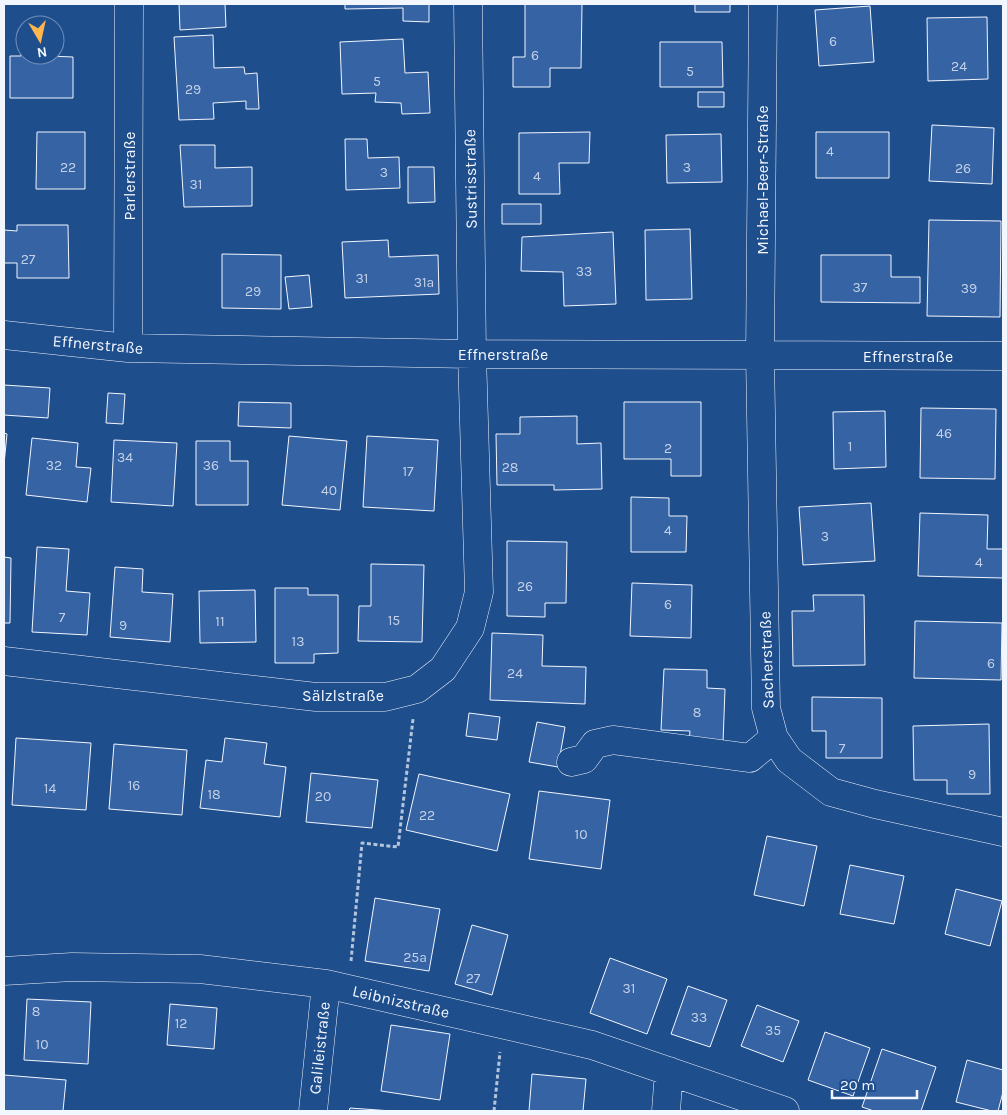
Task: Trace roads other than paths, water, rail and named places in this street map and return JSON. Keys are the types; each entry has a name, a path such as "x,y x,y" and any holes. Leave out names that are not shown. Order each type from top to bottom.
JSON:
{"street":[{"name":"Parlerstraße","path":"128,348 129,4"},
{"name":"Sustrisstraße","path":"468,4 472,354"},
{"name":"Michael-Beer-Straße","path":"760,355 763,4"},
{"name":"Effnerstraße","path":"4,335 128,348 472,354 1003,356"},
{"name":"Sälzlstraße","path":"4,661 316,698 385,697 417,689 443,669 470,628 479,592 472,354"},
{"name":"Sacherstraße","path":"760,355 766,708 774,738 789,760 831,792 875,804 1003,832"},
{"path":"571,762 584,759 595,744 613,740 750,758 774,738"},
{"name":"Leibnizstraße","path":"4,971 72,967 200,969 337,986 592,1045 785,1111"},
{"name":"Galileistraße","path":"313,1111 337,986"},
{"path":"666,1111 669,1071"}]}
